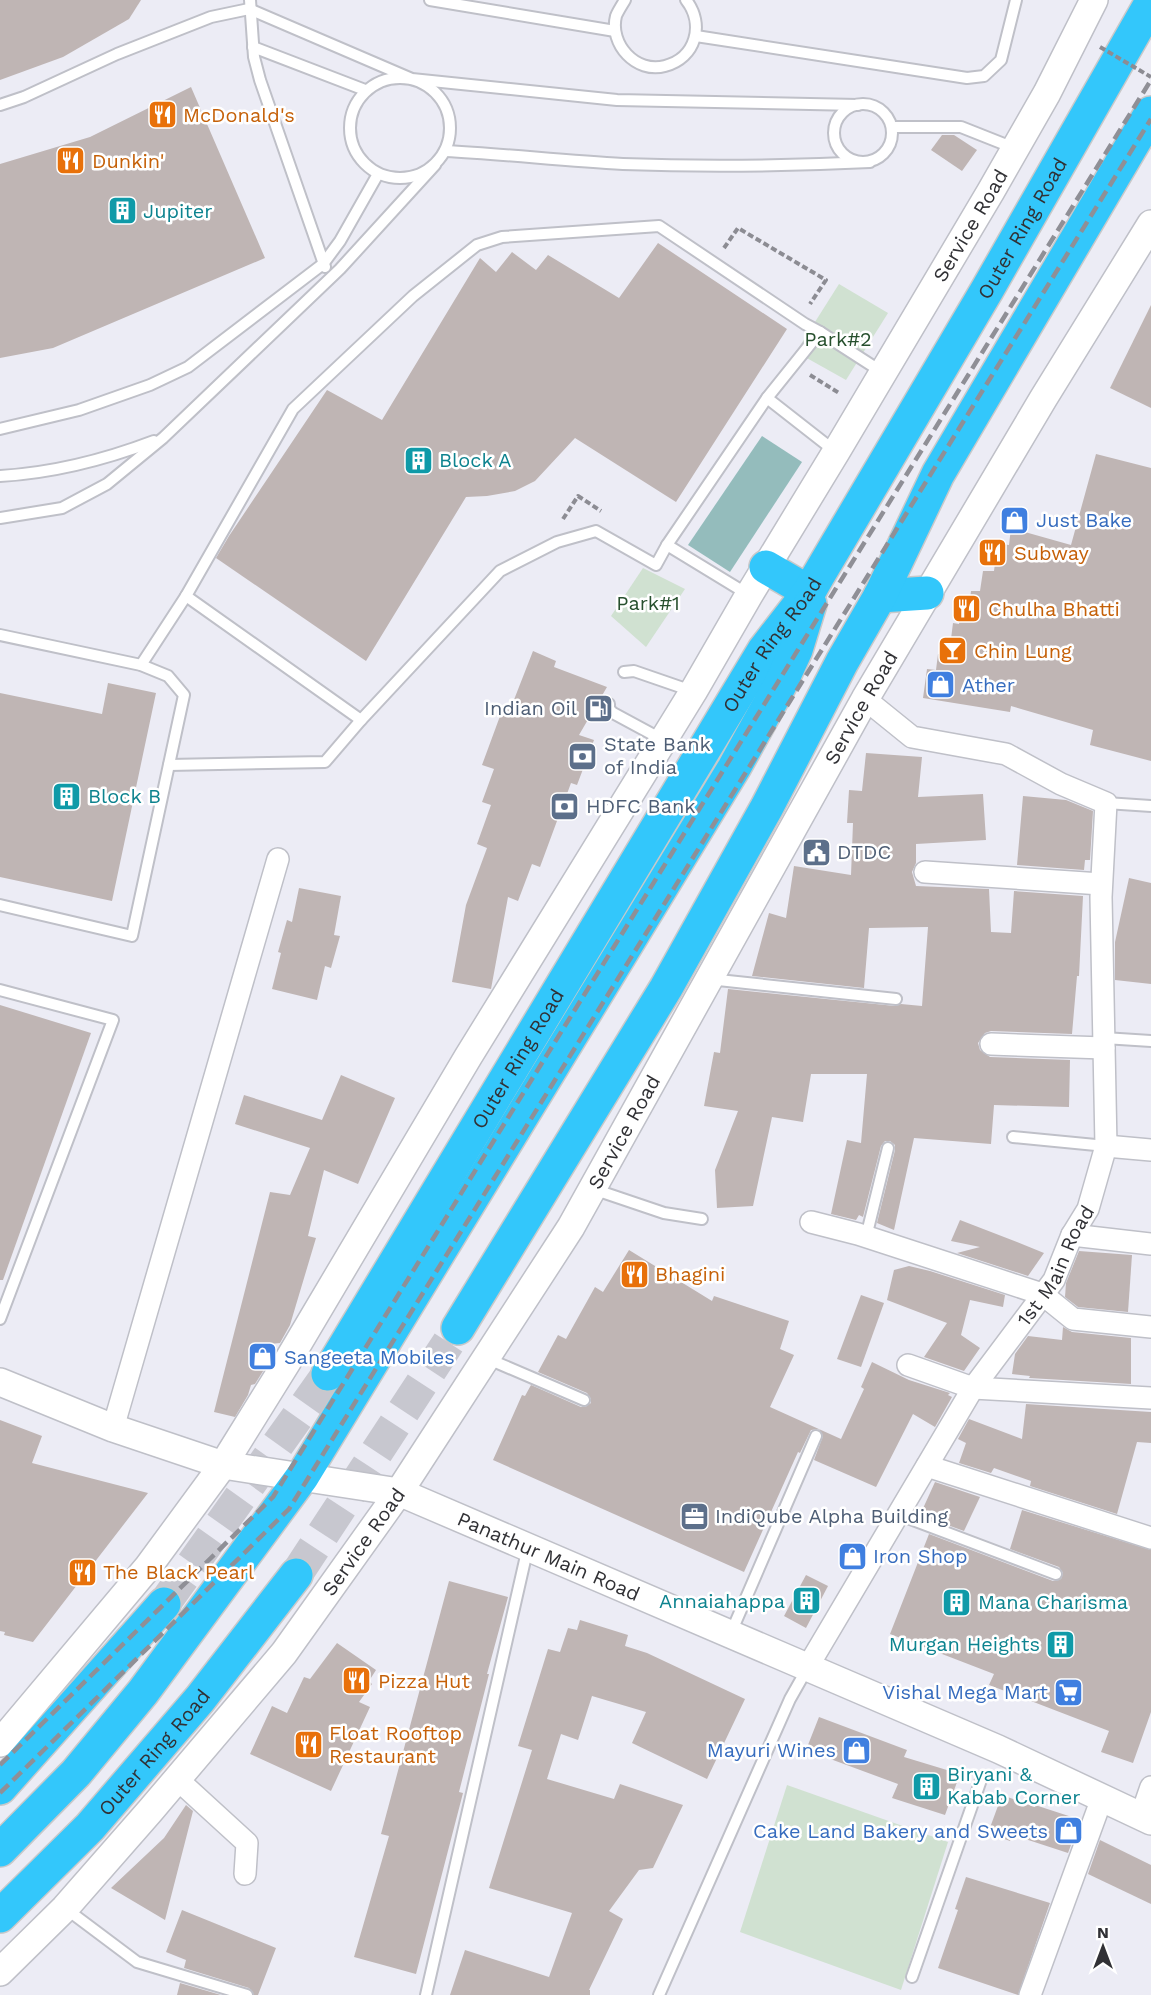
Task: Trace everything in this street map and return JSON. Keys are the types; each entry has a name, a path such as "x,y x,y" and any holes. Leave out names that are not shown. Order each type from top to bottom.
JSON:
{"highway":[{"name":"Outer Ring Road","path":"328,1374 764,650 813,584 981,300 1151,3"},
{"path":"458,1328 666,988 880,596 938,474 1151,113"},
{"path":"0,1850 76,1773 143,1692 302,1477 734,768 765,713 796,650 813,584 766,567"},
{"path":"880,596 927,593"},
{"name":"Outer Ring Road","path":"0,1916 90,1827 200,1698 296,1575"},
{"path":"0,1788 164,1604"}],"street":[{"name":"Service Road","path":"0,1743 148,1567 223,1465 287,1362 468,1057 693,692 883,373 1047,93 1094,0"},
{"name":"Service Road","path":"0,1972 65,1908 284,1653 399,1492 571,1227 865,699 1043,399 1151,224"},
{"path":"865,699 912,737 1006,754 1060,784 1106,803"},
{"name":"1st Main Road","path":"807,1668 973,1388 1054,1281 1072,1235 1088,1209 1106,1146 1101,884 1106,803"},
{"path":"113,1428 278,859"},
{"path":"925,872 1101,884"},
{"path":"991,1044 1104,1043"},
{"path":"1106,1146 1151,1150"},
{"path":"811,1222 866,1237 1042,1294 1073,1319 1151,1327"},
{"path":"1072,1235 1151,1244"},
{"path":"908,1365 973,1388 1151,1398"},
{"name":"Panathur Main Road","path":"0,1382 113,1428 223,1465 399,1492 998,1749 1146,1819"},
{"path":"927,1466 1151,1538"},
{"path":"177,1779 247,1843 244,1874"},
{"path":"1146,1819 1151,1787"},
{"path":"1030,1995 1102,1798"}],"lane":[{"path":"430,0 615,32"},
{"path":"625,0 616,15 615,32 619,44 625,53 641,65 651,67 665,67 681,58 692,47 697,22 693,8 686,0"},
{"path":"696,36 967,78 984,76 1001,60 1016,0"},
{"path":"249,4 253,46 260,80 323,264 332,278"},
{"path":"0,105 24,97 117,54 249,4 426,85 439,95 447,109 450,124 445,151 435,165 332,278 163,438 107,484 62,508 0,518"},
{"path":"253,46 366,90"},
{"path":"435,165 422,174 408,178 392,178 378,174 364,165 354,152 349,136 349,119 355,104 366,90 379,82 396,78 617,100 858,105 883,112 892,127 892,136 887,150 870,162 705,166 620,164 445,151"},
{"path":"858,105 843,113 837,120 836,142 845,156 860,162 870,162"},
{"path":"892,127 961,127 1014,148"},
{"path":"0,429 79,410 150,385 188,367 323,264 340,241 378,174"},
{"path":"141,665 186,596 293,409 413,296 477,245 502,237 658,226 883,373"},
{"path":"169,765 325,762 500,571 557,542 596,531 656,565 667,545 767,398 820,332"},
{"path":"767,398 836,452"},
{"path":"0,476 50,471 88,463 163,438"},
{"path":"667,545 749,595"},
{"path":"186,596 362,720"},
{"path":"0,634 141,665 168,676 184,695 132,936 0,906"},
{"path":"624,672 634,672 693,692"},
{"path":"609,704 609,709 613,713 663,740"},
{"path":"1106,803 1151,806"},
{"path":"709,979 896,999"},
{"path":"0,990 113,1020 0,1319"},
{"path":"1104,1043 1151,1041"},
{"path":"1013,1137 1106,1146"},
{"path":"866,1237 888,1148"},
{"path":"592,1189 664,1213 702,1219"},
{"path":"486,1358 584,1400"},
{"path":"730,1635 816,1436"},
{"path":"897,1514 1056,1574"},
{"path":"426,1995 528,1546"},
{"path":"659,1995 790,1700 807,1668"},
{"path":"912,1977 982,1777"},
{"path":"65,1908 136,1962 247,1995"}],"path":[{"path":"1100,46 1151,77"}],"green space":[{"name":"Park#2","path":"839,284 888,313 846,380 796,352"},
{"name":"Park#1","path":"643,568 685,589 646,647 611,616"},
{"path":"787,1785 948,1842 901,1990 740,1932"}],"shaded area":[{"path":"762,436 802,462 730,572 688,545"}],"building":[{"path":"0,0 141,0 129,19 63,57 0,80"},
{"name":"Jupiter","path":"191,87 265,258 53,348 0,358 0,164 90,137"},
{"path":"942,135 954,135 977,150 962,171 931,150"},
{"name":"Block A","path":"658,243 787,329 676,502 575,438 535,481 515,491 466,497 366,661 216,558 327,390 382,420 480,258 496,272 512,252 536,270 548,255 619,298"},
{"path":"1151,305 1151,408 1110,388"},
{"path":"1096,454 1151,468 1151,761 1090,745 1093,730 1011,706 1010,712 923,698 927,669 936,670 938,654 943,654 944,639 951,639 953,623 959,624 961,607 969,608 971,591 980,591 983,571 994,571 996,555 1000,555 1001,544 1009,545 1011,528 1071,545"},
{"path":"533,651 556,661 554,667 607,687 579,735 594,740 577,785 571,783 540,867 532,864 518,901 508,897 491,989 452,982 466,905 487,848 477,844 491,805 482,802 494,769 482,765 503,708 510,710"},
{"name":"Block B","path":"108,683 156,693 112,901 0,877 0,693 102,714"},
{"path":"866,753 922,757 918,797 983,794 986,840 916,844 916,863 912,872 916,886 989,889 991,932 1011,933 1014,891 1083,896 1079,976 1077,976 1072,1034 991,1031 985,1033 978,1043 980,1050 990,1057 1070,1060 1069,1107 994,1105 991,1144 914,1138 894,1230 877,1223 895,1150 895,1145 890,1141 885,1141 881,1146 863,1217 859,1215 856,1220 831,1214 847,1140 861,1143 867,1074 811,1074 803,1122 772,1117 753,1206 717,1208 715,1170 738,1111 704,1106 714,1052 720,1053 728,989 895,1006 901,1004 922,1006 928,927 869,928 864,988 752,976 769,913 786,918 794,866 851,875 853,823 847,823 849,790 862,791"},
{"path":"1023,796 1066,800 1093,811 1090,860 1085,860 1084,870 1017,865"},
{"path":"1129,878 1151,883 1151,984 1115,980 1115,942"},
{"path":"299,888 341,896 334,935 340,936 331,968 325,966 317,1000 272,989 281,953 278,952 287,920 292,922"},
{"path":"0,1005 91,1033 3,1280 0,1280"},
{"path":"341,1075 395,1098 358,1184 324,1170 308,1236 316,1238 290,1325 280,1343 270,1344 265,1368 255,1384 251,1385 235,1417 214,1412 270,1192 290,1195 310,1148 235,1124 244,1095 322,1120"},
{"path":"960,1220 1044,1253 1028,1276 957,1253 980,1247 951,1241"},
{"path":"629,1250 712,1301 714,1296 789,1321 780,1349 794,1355 770,1407 819,1429 811,1430 800,1453 798,1452 744,1572 493,1460 522,1395 525,1396 531,1385 581,1407 591,1403 587,1393 538,1372 558,1335 566,1339 595,1287 603,1292"},
{"path":"1079,1251 1132,1255 1128,1312 1078,1307 1065,1297 1066,1283"},
{"path":"909,1266 1005,1295 1003,1307 970,1300 961,1335 980,1348 964,1371 924,1357 947,1323 887,1300 894,1270"},
{"path":"861,1295 884,1303 861,1367 837,1359"},
{"path":"1063,1327 1072,1332 1131,1338 1131,1384 1029,1378 1030,1376 1012,1374 1015,1354 1028,1336 1062,1340"},
{"path":"872,1362 909,1380 950,1393 948,1395 952,1397 935,1427 913,1414 876,1487 814,1460 823,1436 819,1429 841,1439 864,1389 861,1387"},
{"path":"1026,1404 1151,1412 1151,1443 1137,1442 1117,1514 1030,1486 1031,1481 994,1468 991,1473 959,1463 966,1443 958,1439 969,1419 1022,1439"},
{"path":"0,1420 42,1436 32,1463 148,1493 33,1642 4,1635 5,1632 0,1631"},
{"path":"935,1482 980,1497 964,1531 920,1515"},
{"path":"1022,1510 1151,1550 1151,1712 1133,1763 1101,1752 1109,1731 989,1685 994,1674 890,1634 929,1534 1053,1581 1061,1579 1063,1573 1059,1567 1010,1549"},
{"name":"Annaiahappa","path":"806,1575 828,1586 806,1628 784,1616"},
{"path":"449,1581 508,1597 459,1792 463,1793 416,1974 354,1957 389,1836 381,1834"},
{"path":"580,1620 628,1635 625,1646 647,1653 745,1699 707,1779 632,1743 646,1712 592,1696 578,1740 561,1734 547,1779 614,1799 620,1784 683,1805 653,1868 639,1870 609,1911 623,1919 589,1990 590,1995 450,1995 465,1950 549,1977 572,1913 489,1888 532,1750 518,1746 548,1649 560,1652 568,1628 577,1630"},
{"path":"337,1643 376,1670 369,1681 372,1684 359,1702 370,1707 331,1791 250,1754 272,1706 287,1713 304,1677 310,1679"},
{"path":"819,1717 907,1750 904,1757 960,1774 945,1815 892,1798 898,1784 806,1750"},
{"path":"1002,1795 1078,1819 1075,1828 1077,1829 1068,1853 1013,1835 1010,1841 988,1833"},
{"path":"186,1805 193,1811 165,1920 111,1888 164,1838"},
{"path":"1100,1840 1151,1865 1151,1904 1088,1874"},
{"path":"966,1877 1050,1903 1018,1995 938,1968 958,1910 955,1909"},
{"path":"182,1910 276,1948 258,1995 254,1995 249,1988 184,1968 186,1960 166,1952"},
{"path":"180,1983 221,1995 177,1995"}],"tunnel":[{"path":"296,1575 458,1328"},
{"path":"164,1604 328,1374"}],"railway":[{"path":"0,1765 273,1497 1151,80"},
{"path":"0,1793 289,1509 1151,119"}],"place":[{"name":"McDonald's","path":"162,115"},
{"name":"Dunkin'","path":"71,161"},
{"name":"Jupiter","path":"122,211"},
{"name":"Block A","path":"418,460"},
{"name":"Just Bake","path":"1015,520"},
{"name":"Subway","path":"993,553"},
{"name":"Chulha Bhatti","path":"967,609"},
{"name":"Chin Lung","path":"953,651"},
{"name":"Ather","path":"941,685"},
{"name":"Indian Oil","path":"598,708"},
{"name":"State Bank of India","path":"583,756"},
{"name":"Block B","path":"67,796"},
{"name":"HDFC Bank","path":"565,806"},
{"name":"DTDC","path":"816,852"},
{"name":"Bhagini","path":"634,1274"},
{"name":"Sangeeta Mobiles","path":"263,1357"},
{"name":"IndiQube Alpha Building","path":"694,1516"},
{"name":"Iron Shop","path":"852,1556"},
{"name":"The Black Pearl","path":"82,1572"},
{"name":"Annaiahappa","path":"806,1601"},
{"name":"Mana Charisma","path":"957,1602"},
{"name":"Murgan Heights","path":"1061,1644"},
{"name":"Pizza Hut","path":"357,1681"},
{"name":"Vishal Mega Mart","path":"1069,1692"},
{"name":"Float Rooftop Restaurant","path":"308,1745"},
{"name":"Mayuri Wines","path":"857,1750"},
{"name":"Biryani & Kabab Corner","path":"926,1786"},
{"name":"Cake Land Bakery and Sweets","path":"1069,1831"}]}
